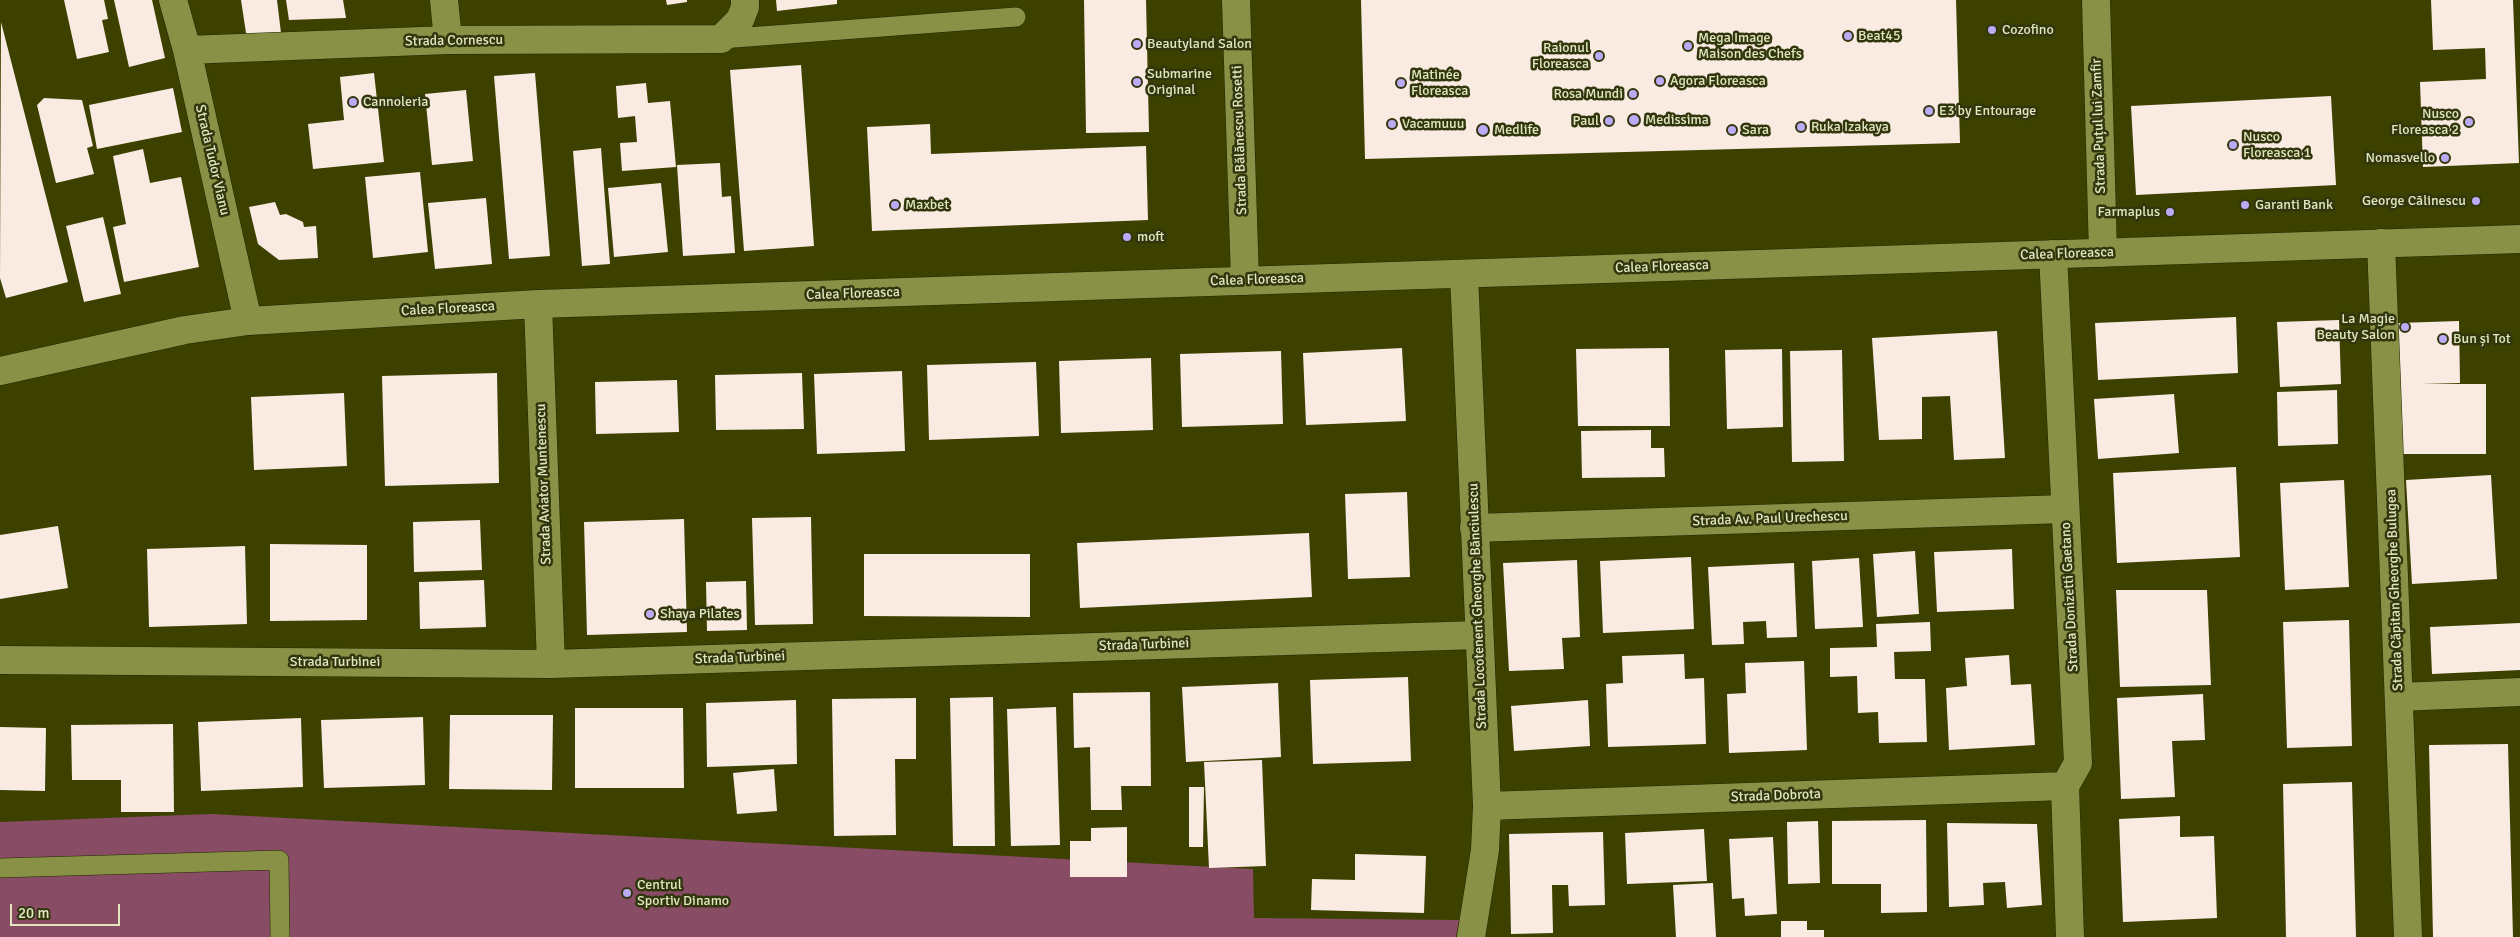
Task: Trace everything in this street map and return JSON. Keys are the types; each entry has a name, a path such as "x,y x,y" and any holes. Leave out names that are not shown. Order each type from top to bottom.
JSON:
{"street":[{"name":"Strada Tudor Vianu","path":"172,0 187,50 248,321"},
{"path":"444,0 448,40"},
{"path":"721,39 740,20 745,7 745,0"},
{"name":"Strada Bălănescu Rosetti","path":"1236,0 1245,281"},
{"name":"Strada Puțul lui Zamfir","path":"2096,0 2103,253"},
{"name":"Strada Cornescu","path":"187,50 448,40 721,39"},
{"name":"Calea Floreasca","path":"0,371 185,330 248,321 538,304 2520,239"},
{"name":"Strada Căpitan Gheorghe Bulugea","path":"2381,244 2408,937"},
{"name":"Strada Donizetti Gaetano","path":"2053,254 2078,763 2065,786"},
{"name":"Strada Locotenent Gheorghe Bănciulescu","path":"1464,274 1487,806 1485,850 1471,937"},
{"name":"Strada Aviator Muntenescu","path":"538,304 551,664"},
{"name":"Strada Av. Paul Urechescu","path":"1474,528 2065,509"},
{"name":"Strada Turbinei","path":"0,660 551,664 1479,634"},
{"path":"2399,697 2520,692"},
{"path":"2065,786 2070,937"},
{"name":"Strada Dobrota","path":"1487,806 2065,786"}],"lane":[{"path":"721,39 1016,17"},
{"path":"0,868 279,860 280,937"}],"shaded area":[{"name":"Centrul Sportiv Dinamo","path":"211,814 1253,869 1254,918 1459,920 1456,937 0,937 0,822"}],"building":[{"path":"64,0 104,0 108,19 102,20 109,52 77,59"},
{"path":"114,0 152,0 165,58 129,67"},
{"path":"241,0 277,0 281,33 252,37 246,33"},
{"path":"286,0 343,0 346,18 289,20"},
{"path":"666,0 687,0 687,2 667,5"},
{"path":"776,0 837,0 837,4 777,11"},
{"path":"1084,0 1146,0 1149,132 1086,133"},
{"path":"1361,0 1956,0 1960,143 1365,159"},
{"name":"Nusco Floreasca 2","path":"2431,0 2513,0 2519,163 2423,167 2420,82 2486,79 2485,48 2433,50"},
{"path":"1,22 68,282 6,298 0,278"},
{"path":"801,65 814,246 744,251 730,70"},
{"path":"374,73 384,162 313,169 308,124 344,120 340,77"},
{"path":"535,73 550,256 509,259 494,76"},
{"path":"646,83 648,103 670,101 676,167 622,171 620,143 637,142 635,116 618,118 616,86"},
{"path":"173,88 182,132 97,149 89,105"},
{"path":"466,90 473,161 432,165 425,94"},
{"name":"Nusco Floreasca 1","path":"2331,96 2336,185 2136,195 2131,106"},
{"path":"44,98 82,100 93,146 87,148 94,174 56,183 37,105"},
{"path":"930,124 931,154 1146,146 1148,220 872,231 867,127"},
{"path":"601,148 610,264 582,266 573,151"},
{"path":"143,149 150,183 181,177 199,267 124,282 113,227 126,224 113,156"},
{"path":"720,163 722,197 731,196 735,253 683,256 677,165"},
{"path":"420,172 428,252 373,258 365,177"},
{"path":"661,183 668,252 614,257 608,188"},
{"path":"486,198 492,264 435,269 428,203"},
{"path":"275,202 280,215 286,214 303,222 304,227 316,226 318,258 279,260 258,244 249,207"},
{"path":"103,217 121,294 84,302 66,226"},
{"path":"2236,317 2238,373 2098,380 2095,323"},
{"path":"2339,320 2341,384 2280,387 2277,322"},
{"path":"2459,321 2460,383 2422,384 2486,384 2486,454 2400,454 2398,323"},
{"path":"1997,331 2005,458 1954,460 1950,396 1922,397 1922,439 1879,440 1872,338"},
{"path":"1402,348 1406,421 1306,425 1303,353"},
{"path":"1669,348 1670,426 1578,426 1576,349"},
{"path":"1782,349 1783,427 1727,429 1725,350"},
{"path":"1842,350 1844,461 1792,462 1790,351"},
{"path":"1281,351 1283,424 1182,427 1180,354"},
{"path":"1151,358 1153,430 1061,433 1059,361"},
{"path":"1036,362 1039,436 929,440 927,365"},
{"path":"902,371 905,451 817,454 814,374"},
{"path":"497,373 499,483 385,486 382,376"},
{"path":"802,373 804,429 716,430 715,375"},
{"path":"677,380 679,432 596,434 595,382"},
{"path":"2337,390 2338,444 2278,446 2277,392"},
{"path":"344,393 347,466 254,470 251,397"},
{"path":"2174,394 2179,453 2098,459 2094,399"},
{"path":"1651,430 1651,448 1664,448 1665,477 1582,478 1581,431"},
{"path":"2236,467 2240,557 2117,563 2113,473"},
{"path":"2491,475 2497,579 2412,584 2406,480"},
{"path":"2344,480 2349,587 2285,590 2280,483"},
{"path":"1407,492 1410,577 1348,579 1345,494"},
{"path":"811,517 813,624 755,625 752,518"},
{"path":"684,519 687,632 587,635 584,522"},
{"path":"480,520 482,570 414,572 413,522"},
{"path":"58,526 68,588 0,599 0,535"},
{"path":"1309,533 1312,597 1080,608 1077,543"},
{"path":"270,544 367,545 367,620 270,621"},
{"path":"245,546 247,624 149,627 147,549"},
{"path":"2012,549 2014,609 1937,612 1934,552"},
{"path":"1915,551 1919,614 1877,617 1873,554"},
{"path":"864,554 1030,554 1030,617 864,616"},
{"path":"1691,557 1694,629 1603,633 1600,561"},
{"path":"1859,558 1863,627 1815,629 1812,561"},
{"path":"1577,560 1580,637 1562,638 1564,669 1509,671 1503,563"},
{"path":"1794,563 1797,637 1767,638 1766,621 1743,622 1744,644 1712,645 1708,567"},
{"path":"484,580 486,627 420,629 419,582"},
{"path":"746,581 747,630 707,631 706,582"},
{"path":"2116,590 2207,590 2211,685 2120,687"},
{"path":"2349,620 2352,746 2287,748 2283,622"},
{"path":"1930,622 1931,651 1894,652 1895,679 1925,679 1927,742 1879,743 1878,712 1858,713 1857,676 1830,677 1830,648 1877,647 1876,624"},
{"path":"2520,623 2520,670 2432,674 2430,627"},
{"path":"1684,654 1685,679 1704,678 1706,744 1608,747 1606,684 1623,683 1622,656"},
{"path":"2009,655 2011,685 2031,684 2035,745 1949,750 1946,688 1967,686 1965,658"},
{"path":"1804,661 1807,750 1729,753 1727,694 1746,693 1745,663"},
{"path":"1408,677 1411,761 1313,764 1310,680"},
{"path":"1278,683 1281,757 1186,762 1182,687"},
{"path":"1150,692 1151,786 1121,786 1122,810 1091,810 1090,747 1074,748 1073,693"},
{"path":"2203,694 2205,740 2172,741 2175,797 2121,799 2117,698"},
{"path":"993,697 995,846 953,846 950,698"},
{"path":"916,698 916,759 895,759 896,835 834,836 832,699"},
{"path":"796,700 797,764 707,767 706,703"},
{"path":"1588,700 1590,746 1514,751 1511,706"},
{"path":"1056,707 1060,845 1011,846 1007,709"},
{"path":"575,708 683,708 684,788 575,788"},
{"path":"450,715 553,715 552,790 449,789"},
{"path":"423,717 425,785 324,788 321,720"},
{"path":"301,718 303,787 201,791 198,722"},
{"path":"173,724 174,812 121,812 121,780 72,780 71,725"},
{"path":"0,727 46,728 45,791 0,790"},
{"path":"2508,744 2513,937 2433,937 2429,745"},
{"path":"1262,760 1266,866 1209,868 1204,762"},
{"path":"774,769 777,811 737,814 733,773"},
{"path":"2352,782 2356,937 2286,937 2283,784"},
{"path":"1189,787 1204,787 1203,847 1189,847"},
{"path":"2180,816 2180,837 2214,836 2217,918 2123,922 2119,819"},
{"path":"1926,820 1927,912 1881,913 1881,884 1832,884 1832,821"},
{"path":"1818,821 1820,883 1788,884 1787,822"},
{"path":"1947,823 2037,824 2042,905 2007,908 2005,882 1983,883 1984,905 1949,907"},
{"path":"1127,827 1127,877 1070,877 1070,841 1091,841 1091,828"},
{"path":"1704,829 1707,881 1627,884 1625,833"},
{"path":"1603,832 1605,905 1569,906 1568,885 1552,885 1553,933 1511,934 1509,834"},
{"path":"1773,837 1777,914 1745,916 1744,898 1732,899 1729,839"},
{"path":"1355,854 1426,856 1424,913 1311,910 1312,879 1355,880"},
{"path":"1713,883 1716,937 1676,937 1673,885"},
{"path":"1781,921 1807,921 1807,930 1824,930 1824,937 1781,937"}],"place":[{"name":"Cozofino","path":"1992,30"},
{"name":"Beat45","path":"1848,36"},
{"name":"Beautyland Salon","path":"1137,44"},
{"name":"Mega Image Maison des Chefs","path":"1688,46"},
{"name":"Raionul Floreasca","path":"1599,56"},
{"name":"Agora Floreasca","path":"1660,81"},
{"name":"Submarine Original","path":"1137,82"},
{"name":"Matinée Floreasca","path":"1401,83"},
{"name":"Rosa Mundi","path":"1633,94"},
{"name":"Cannoleria","path":"353,102"},
{"name":"E3 by Entourage","path":"1929,111"},
{"name":"Medissima","path":"1634,120"},
{"name":"Paul","path":"1609,121"},
{"name":"Nusco Floreasca 2","path":"2469,122"},
{"name":"Vacamuuu","path":"1392,124"},
{"name":"Ruka Izakaya","path":"1801,127"},
{"name":"Medlife","path":"1483,130"},
{"name":"Sara","path":"1732,130"},
{"name":"Nusco Floreasca 1","path":"2233,145"},
{"name":"Nomasvello","path":"2445,158"},
{"name":"George Călinescu","path":"2476,201"},
{"name":"Maxbet","path":"895,205"},
{"name":"Garanti Bank","path":"2245,205"},
{"name":"Farmaplus","path":"2170,212"},
{"name":"moft","path":"1127,237"},
{"name":"La Magie Beauty Salon","path":"2405,327"},
{"name":"Bun și Tot","path":"2443,339"},
{"name":"Shaya Pilates","path":"650,614"},
{"name":"Centrul Sportiv Dinamo","path":"627,893"}]}
